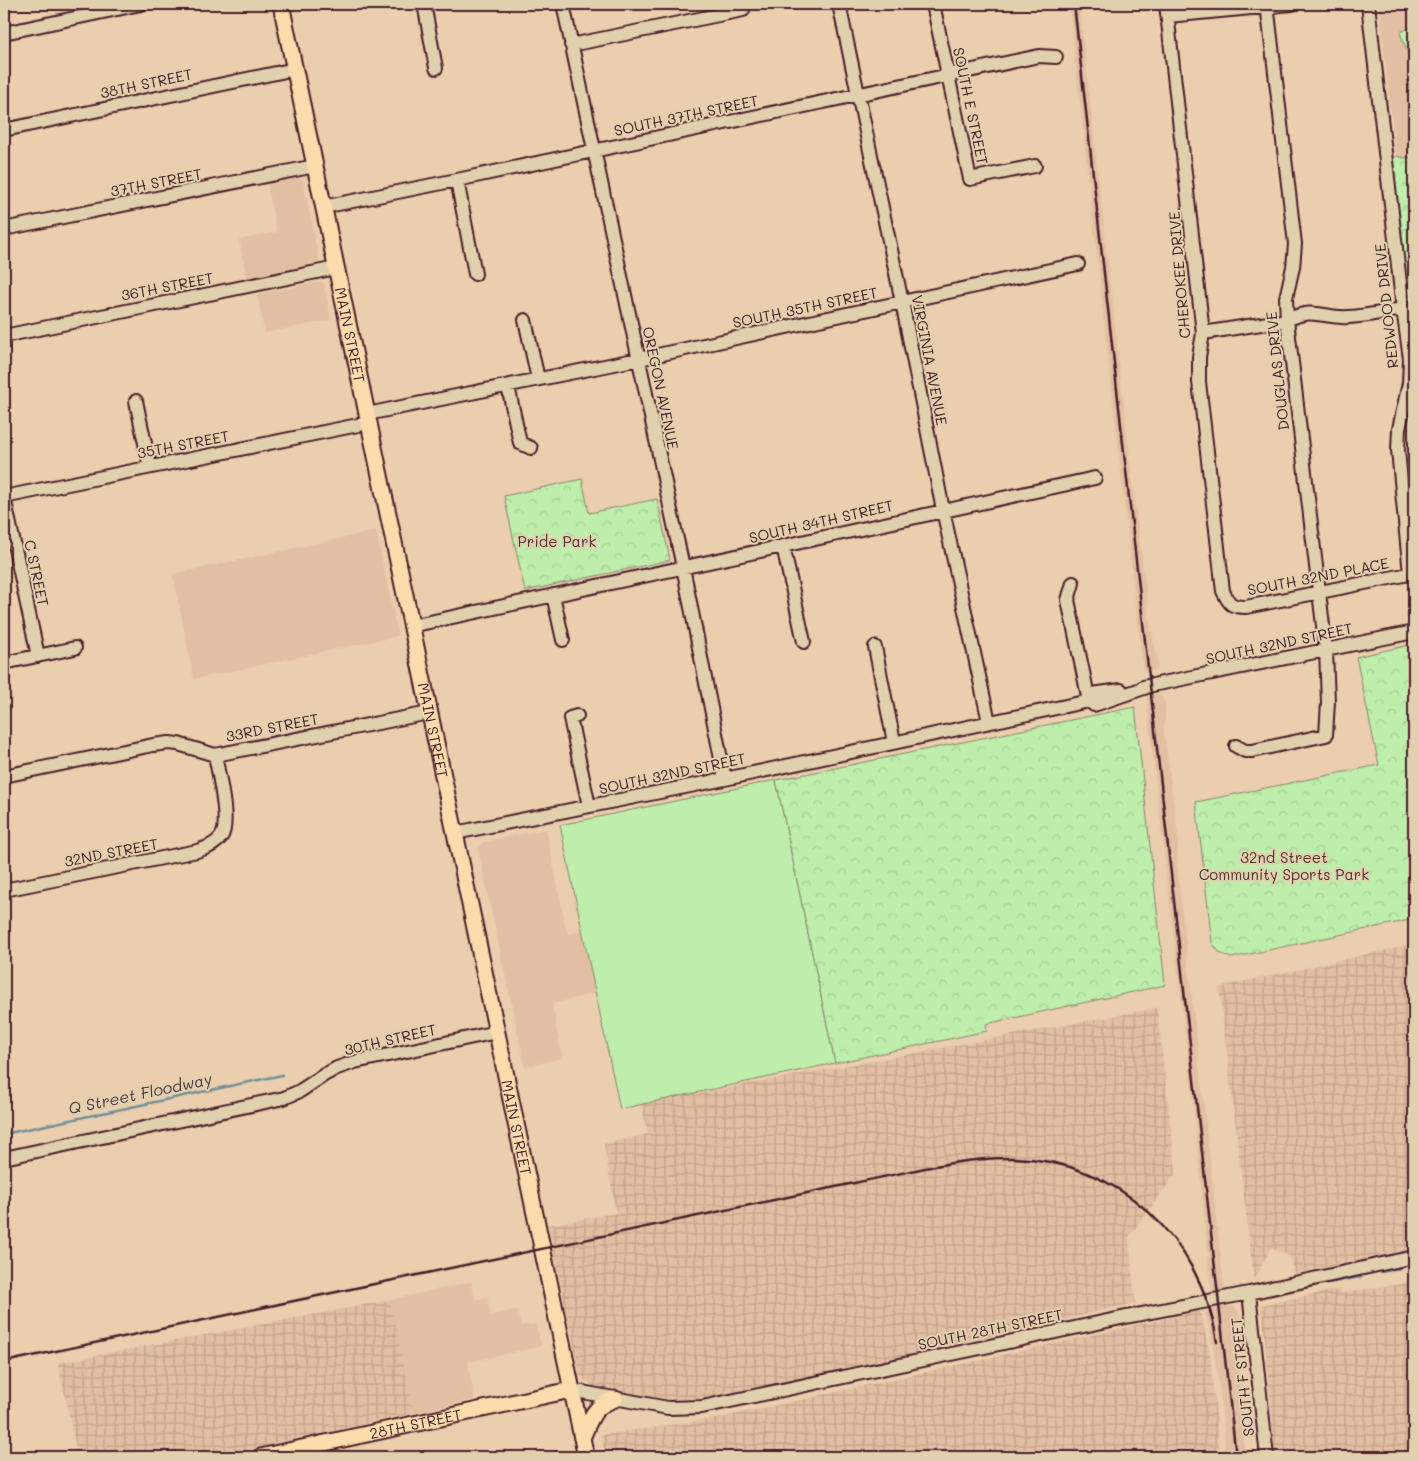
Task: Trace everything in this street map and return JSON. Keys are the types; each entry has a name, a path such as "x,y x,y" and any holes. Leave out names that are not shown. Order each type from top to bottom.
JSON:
{"main road":[{"name":"MAIN STREET","path":"281,4 586,1457"},
{"name":"28TH STREET","path":"260,1457 571,1390"},
{"path":"582,1438 593,1413 598,1407 605,1402 616,1399"}],"street":[{"path":"4,34 141,4"},
{"path":"424,4 436,68"},
{"name":"OREGON AVENUE","path":"563,4 683,567 725,779"},
{"name":"VIRGINIA AVENUE","path":"838,4 989,722"},
{"name":"SOUTH E STREET","path":"933,4 970,179 1035,166"},
{"path":"1167,10 1292,4"},
{"name":"REDWOOD DRIVE","path":"1368,4 1410,359 1409,383 1399,429 1398,450 1412,574"},
{"name":"DOUGLAS DRIVE","path":"1236,746 1252,751 1326,735 1328,702 1326,650 1287,320 1286,298 1293,267 1295,244 1267,5"},
{"path":"572,44 743,10"},
{"name":"CHEROKEE DRIVE","path":"1167,10 1203,333 1199,357 1199,382 1223,591 1228,603"},
{"name":"SOUTH 37TH STREET","path":"323,207 1039,56 1056,57"},
{"name":"38TH STREET","path":"4,130 295,69"},
{"name":"37TH STREET","path":"4,229 315,166"},
{"path":"457,180 475,274"},
{"name":"SOUTH 35TH STREET","path":"368,419 538,379 1078,264"},
{"name":"36TH STREET","path":"4,336 336,268"},
{"path":"1203,333 1287,320 1298,315 1312,313 1347,318 1403,309"},
{"path":"525,320 538,379"},
{"path":"508,386 520,443 531,448"},
{"path":"136,401 150,467"},
{"name":"35TH STREET","path":"4,497 368,419"},
{"name":"SOUTH 34TH STREET","path":"411,626 1095,478"},
{"name":"C STREET","path":"4,497 38,656"},
{"path":"783,546 804,642"},
{"name":"SOUTH 32ND PLACE","path":"1228,603 1236,607 1246,607 1412,574"},
{"path":"1073,583 1068,600 1089,701"},
{"path":"553,595 563,640"},
{"name":"SOUTH 32ND STREET","path":"455,833 725,779 1089,701 1094,705 1150,686 1414,632"},
{"path":"875,647 894,742"},
{"path":"4,663 75,648"},
{"name":"33RD STREET","path":"4,776 168,743 187,746 215,755 429,713"},
{"path":"577,716 570,718 588,806"},
{"name":"32ND STREET","path":"4,890 197,851 210,846 220,837 225,826 215,755"},
{"name":"30TH STREET","path":"4,1158 284,1098 300,1091 337,1068 355,1062 497,1032"},
{"name":"SOUTH 28TH STREET","path":"571,1390 666,1408 702,1407 1414,1258"},
{"name":"SOUTH F STREET","path":"1249,1293 1267,1457"}],"shaded area":[{"path":"1069,4 1079,4 1131,471 1150,624 1158,662 1157,668 1154,670 1145,671 1143,669"},
{"path":"1382,4 1414,4 1414,157 1404,158 1396,156 1379,6"},
{"path":"298,178 303,180 319,260 316,264 247,278 239,240 277,232 267,184"},
{"path":"319,282 324,284 331,320 265,333 257,294"},
{"path":"376,531 398,636 194,679 173,574"},
{"path":"1158,694 1163,698 1165,705 1164,733 1178,836 1177,865 1224,1287 1222,1290 1213,1292 1147,697"},
{"path":"546,829 567,934 582,931 595,993 552,1004 562,1058 525,1067 478,848 483,842"},
{"path":"1414,944 1414,1248 1295,1274 1290,1256 1271,1248 1254,1280 1219,987"},
{"path":"1157,1008 1176,1173 1129,1237 1135,1303 693,1404 656,1401 593,1386 580,1376 548,1225 616,1213 604,1144 648,1134 641,1104"},
{"path":"471,1282 475,1300 487,1297 490,1315 517,1310 521,1326 536,1324 541,1345 468,1362 474,1399 414,1413 390,1300"},
{"path":"1414,1282 1414,1457 1275,1457 1262,1305 1340,1289 1341,1293"},
{"path":"390,1300 414,1413 215,1457 78,1457 58,1363"},
{"path":"1212,1307 1234,1307 1240,1316 1235,1327 1245,1457 1226,1457 1220,1391 1212,1339 1205,1313"},
{"path":"1200,1311 1210,1354 1220,1457 606,1457 601,1435 719,1418"}],"green space":[{"path":"1414,26 1414,72 1400,32"},
{"path":"1396,156 1404,158 1414,157 1414,346 1393,160"},
{"name":"Pride Park","path":"582,479 589,513 657,499 670,560 525,591 504,496"},
{"name":"32nd Street Community Sports Park","path":"1414,644 1414,919 1231,958 1220,953 1212,943 1196,802 1379,765 1356,657"},
{"path":"1135,707 1165,985 986,1024 987,1031 835,1063 776,780"},
{"path":"776,780 835,1063 620,1109 560,825"}],"waterway":[{"name":"Q Street Floodway","path":"4,1134 282,1075"},
{"path":"1382,1272 1401,1268"},
{"path":"1329,1283 1360,1277"}],"railway":[{"path":"1074,4 1236,1457"},
{"path":"4,1362 916,1170 994,1158 1051,1162 1087,1173 1120,1190 1149,1212 1174,1239 1194,1270 1208,1305 1217,1342"}]}
